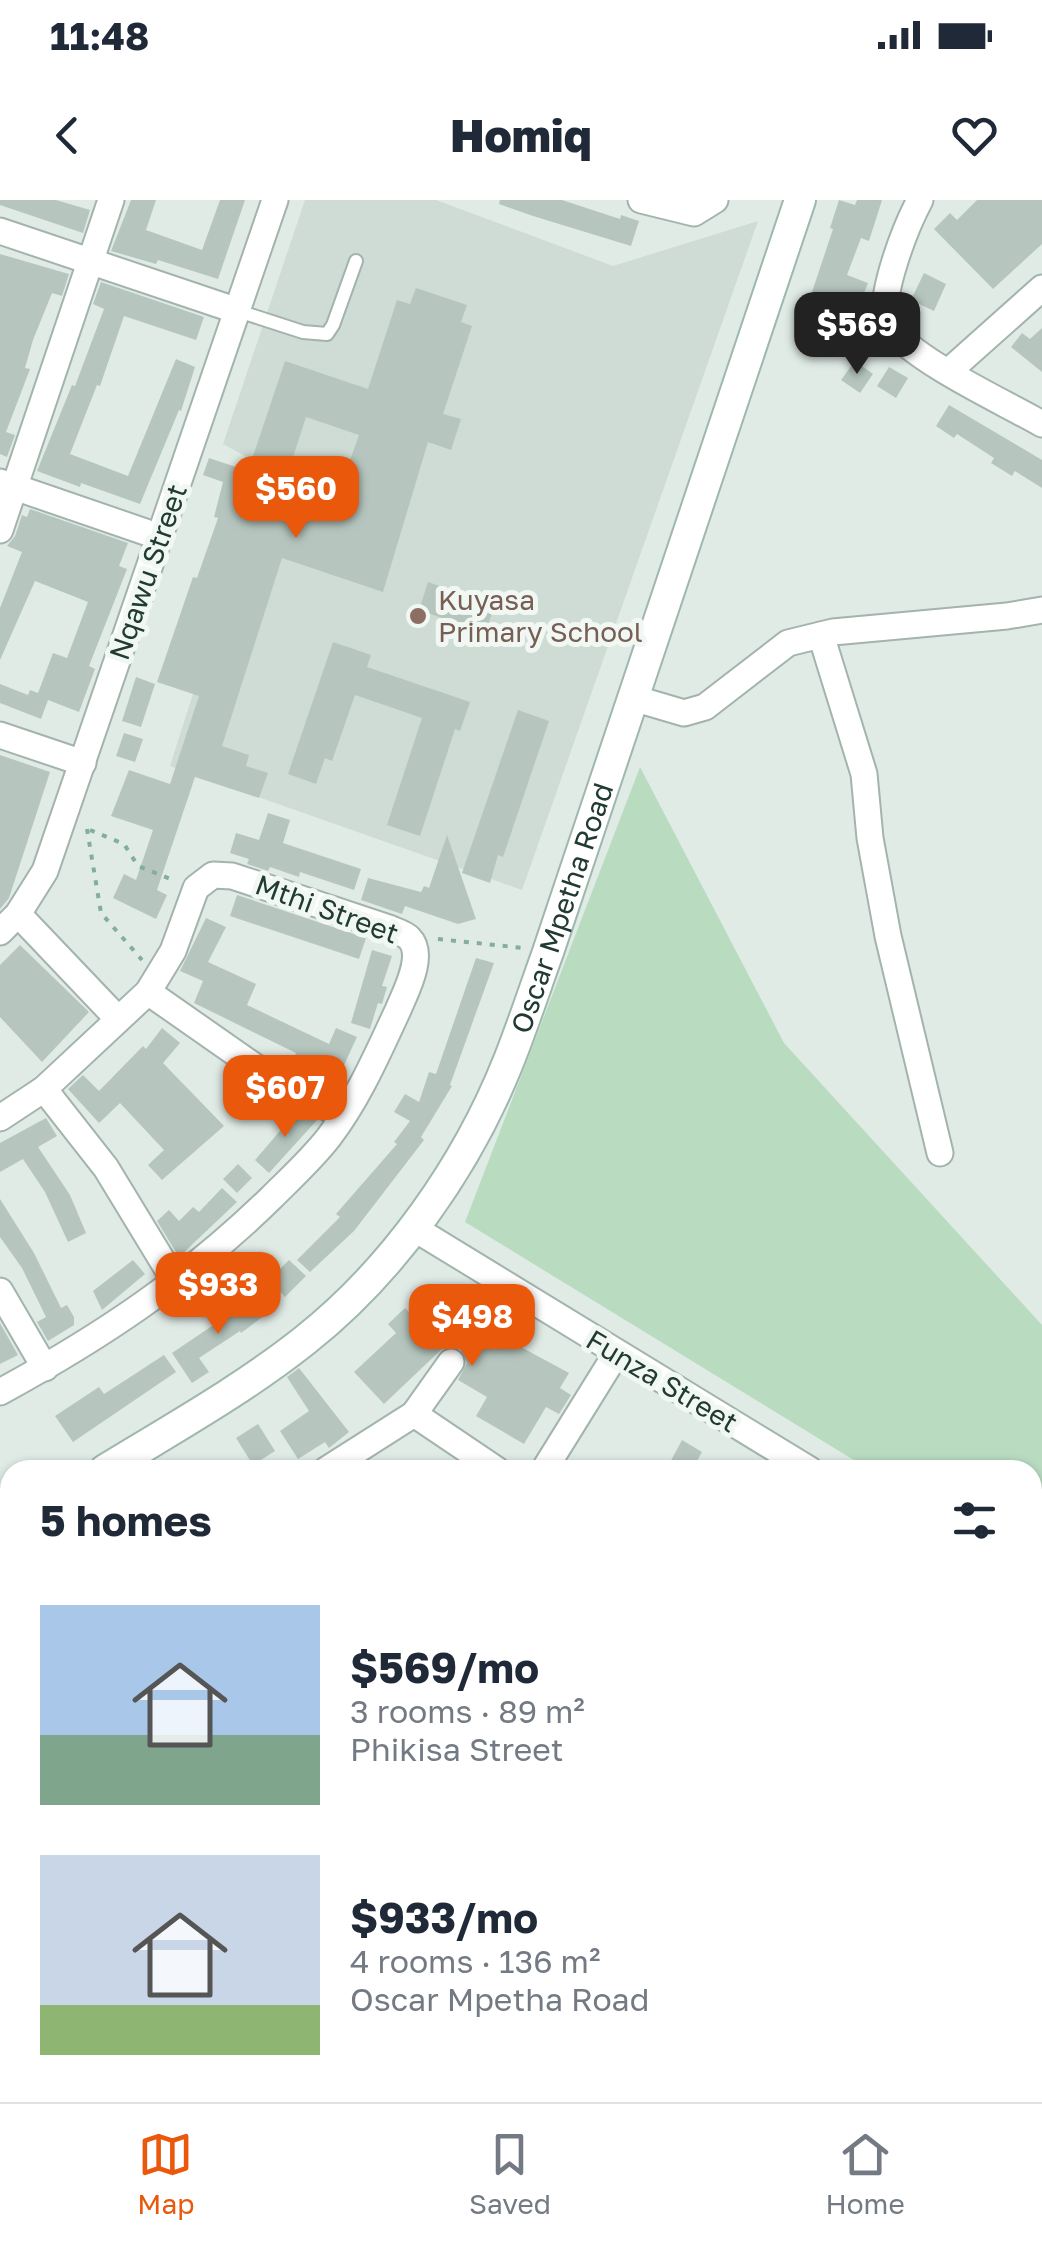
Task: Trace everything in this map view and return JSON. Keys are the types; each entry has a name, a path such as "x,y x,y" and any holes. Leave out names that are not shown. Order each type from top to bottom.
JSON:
{"street":[{"path":"0,530 8,484 57,367 111,200"},
{"name":"Nqawu Street","path":"9,923 76,824 83,763 275,200"},
{"path":"641,200 694,213 715,200"},
{"name":"Oscar Mpetha Road","path":"121,1460 302,1342 348,1300 412,1227 454,1168 508,1062 800,200"},
{"path":"920,200 907,229 883,315 886,325 950,372 1042,424"},
{"path":"0,231 238,311"},
{"path":"950,372 1042,288"},
{"path":"8,484 160,537"},
{"path":"633,698 684,713 704,707 788,644 821,635 1042,610"},
{"path":"821,635 864,774 870,838 888,936 940,1153"},
{"path":"0,736 83,763"},
{"name":"Mthi Street","path":"0,1392 45,1368 176,1284 300,1169 343,1116 404,995 415,948 411,939 389,928 232,876 213,875 196,888"},
{"path":"0,1118 44,1089 153,986 172,952 196,888"},
{"path":"9,923 118,1019"},
{"path":"153,986 264,1073 343,1116"},
{"path":"44,1089 96,1155 176,1284"},
{"name":"Funza Street","path":"412,1227 793,1460"},
{"path":"0,1291 45,1368"},
{"path":"550,1460 616,1354"},
{"path":"342,1460 414,1414 451,1362"},
{"path":"414,1414 482,1460"}],"lane":[{"path":"238,311 303,332 326,334 333,326 356,260"}],"path":[{"path":"76,824 124,844 138,866 196,888"},
{"path":"76,824 101,913 153,986"},
{"path":"415,948 439,939 528,949"}],"shaded area":[{"name":"Kuyasa Primary School","path":"305,200 436,200 613,266 758,221 522,890 170,766 265,467 223,444"}],"green space":[{"path":"640,767 784,1043 1042,1325 1042,1460 854,1460 465,1222"}],"building":[{"path":"0,200 56,200 90,210 83,233 0,205"},
{"path":"131,200 156,200 146,230 202,250 220,200 245,200 218,279 158,260 156,264 111,251"},
{"path":"500,200 562,200 620,219 621,215 639,221 631,246 533,216 499,204"},
{"path":"839,200 855,205 857,200 882,200 869,241 861,238 847,275 868,283 858,309 811,295"},
{"path":"977,200 1042,200 1042,244 993,289 934,229 950,213 957,220"},
{"path":"0,254 69,274 62,296 52,293 33,340 25,368 30,369 6,432 15,435 7,457 0,454"},
{"path":"924,273 946,284 934,311 911,300"},
{"path":"101,282 204,317 196,340 124,316 100,386 97,385 70,454 128,476 176,359 195,367 181,411 140,504 37,471 104,309 93,304"},
{"path":"416,288 467,305 461,322 472,326 443,414 461,419 451,450 428,442 383,592 282,558 222,746 249,755 246,766 268,773 259,798 195,777 157,890 167,895 156,919 113,898 124,874 136,880 153,830 111,816 129,770 170,784 199,696 157,682 218,518 214,517 223,482 203,475 209,458 248,471 285,361 368,389 397,300 410,304","holes":["306,417 359,435 336,500 285,482"]},
{"path":"1042,328 1042,372 1011,347 1022,333 1030,339"},
{"path":"855,361 873,374 860,393 841,380"},
{"path":"889,367 908,378 896,398 877,386"},
{"path":"949,405 1042,460 1042,488 1015,471 1012,476 991,463 994,458 957,434 954,438 936,426"},
{"path":"30,509 128,543 119,566 127,569 89,666 95,669 79,712 48,700 41,719 0,703 0,684 28,695 30,690 38,693 53,653 67,658 88,602 35,581 0,660 0,608 22,552 7,546 22,515 27,517"},
{"path":"428,582 495,605 485,633 419,610"},
{"path":"333,642 371,655 367,667 470,702 460,731 455,729 420,836 387,825 422,718 355,695 332,761 325,758 316,784 288,774"},
{"path":"136,677 155,684 141,727 122,721"},
{"path":"518,710 549,721 503,857 498,855 490,883 462,873"},
{"path":"124,733 143,739 135,762 116,756"},
{"path":"0,755 50,772 9,898 0,909"},
{"path":"268,813 290,820 283,843 361,869 354,890 300,872 299,877 270,867 268,871 230,853 236,833 259,840"},
{"path":"447,835 476,919 458,924 405,906 402,914 361,900 368,878 421,892 424,886 429,888"},
{"path":"237,895 366,938 359,959 230,916"},
{"path":"206,918 226,927 208,962 256,984 247,1005 329,1044 336,1028 357,1037 332,1091 290,1067 296,1053 194,1003 203,981 180,971"},
{"path":"20,945 89,1012 42,1062 0,1017 0,965"},
{"path":"372,950 392,956 382,986 387,987 382,1004 378,1003 370,1029 351,1023"},
{"path":"476,958 494,963 452,1086 421,1137 424,1140 354,1231 310,1272 297,1260 340,1217 336,1214 397,1144 394,1142 410,1121 394,1112 405,1094 419,1102 429,1072 436,1074"},
{"path":"162,1028 180,1043 163,1063 224,1126 162,1180 148,1165 164,1150 120,1103 99,1123 68,1089 83,1075 99,1091 143,1046 146,1049"},
{"path":"298,1110 317,1120 269,1173 255,1160"},
{"path":"46,1118 57,1136 38,1147 70,1195 86,1233 68,1242 45,1192 23,1159 0,1172 0,1143"},
{"path":"238,1164 252,1178 237,1193 223,1179"},
{"path":"222,1188 237,1202 179,1257 157,1221 169,1210 179,1221 193,1207 199,1212"},
{"path":"0,1199 34,1253 61,1308 67,1305 74,1317 74,1325 48,1341 37,1322 46,1317 22,1268 0,1237"},
{"path":"133,1260 145,1274 102,1310 93,1291"},
{"path":"289,1260 306,1276 285,1297 269,1280"},
{"path":"258,1295 269,1312 199,1358 209,1372 192,1383 172,1353"},
{"path":"457,1303 510,1337 508,1340 569,1373 560,1388 571,1395 559,1414 546,1407 524,1444 476,1416 487,1397 458,1380 467,1363 460,1348 443,1348 384,1404 354,1372 396,1333 388,1324 405,1308 436,1340"},
{"path":"0,1323 18,1355 0,1364"},
{"path":"164,1355 176,1372 73,1442 55,1416 99,1387 104,1394"},
{"path":"299,1368 349,1432 329,1448 325,1442 298,1459 280,1431 309,1411 287,1377"},
{"path":"258,1424 275,1451 261,1460 250,1460 236,1438"},
{"path":"682,1440 702,1452 698,1460 671,1460"}],"place":[{"name":"Kuyasa Primary School","path":"418,616"}]}
